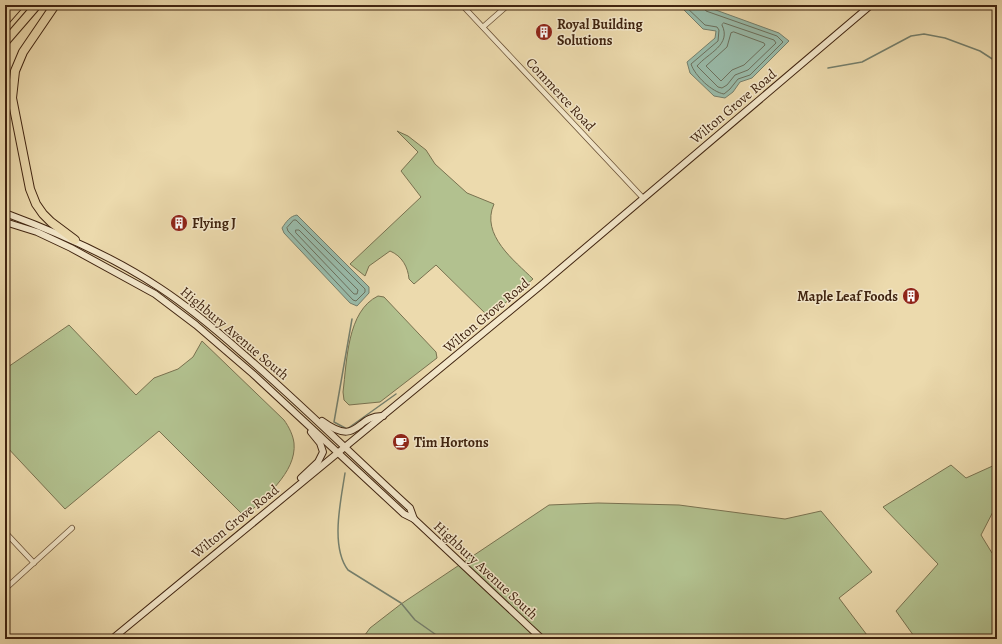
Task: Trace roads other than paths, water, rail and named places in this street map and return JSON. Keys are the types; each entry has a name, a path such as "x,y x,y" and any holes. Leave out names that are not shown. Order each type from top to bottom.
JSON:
{"highway":[{"path":"5,22 19,5"},
{"path":"5,42 37,5"},
{"path":"55,5 23,52 15,71 12,98 30,189 36,204 51,222 75,240"}],"main road":[{"name":"Wilton Grove Road","path":"112,639 383,416 644,198 871,5"},
{"name":"Highbury Avenue South","path":"5,213 75,240 140,275 192,310 307,411 410,508 414,519"},
{"name":"Highbury Avenue South","path":"5,222 37,232 71,248 155,294 217,342 280,398 300,419 404,514 414,519 542,639"},
{"path":"307,411 329,426 343,432 355,430 371,418 383,416"},
{"path":"274,505 318,462 323,452 320,443 300,419"}],"street":[{"name":"Commerce Road","path":"462,5 644,198"},
{"path":"483,27 508,5"},
{"path":"5,589 72,528"},
{"path":"5,532 34,563"}],"water":[{"path":"679,5 702,5 779,33 789,41 752,78 740,82 733,92 725,98 714,96 690,73 687,62 715,38 716,31 703,29"},
{"path":"297,215 369,287 369,293 357,306 350,303 284,233 282,228 290,218"}],"waterway":[{"path":"828,68 862,62 911,36 924,34 945,38 980,51 997,62"},
{"path":"352,319 334,422 347,429 396,394"},
{"path":"345,473 339,509 338,536 339,549 348,570 401,603 415,620 442,639"}],"place":[{"name":"Royal Building Solutions","path":"544,32"},
{"name":"Flying J","path":"179,223"},
{"name":"Maple Leaf Foods","path":"911,296"},
{"name":"Tim Hortons","path":"401,442"}]}
